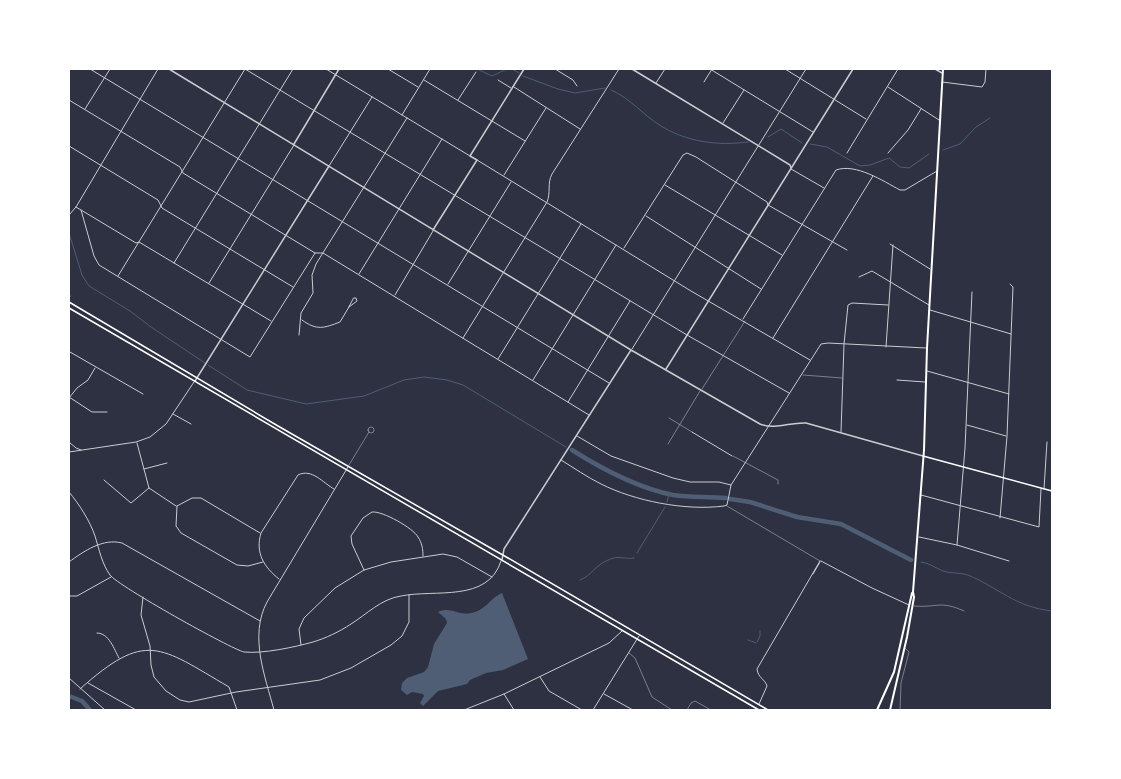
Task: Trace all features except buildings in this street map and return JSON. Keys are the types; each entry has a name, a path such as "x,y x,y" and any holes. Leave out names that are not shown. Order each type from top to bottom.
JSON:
{"main road":[{"path":"890,710 905,648 913,606 923,456 927,348 943,69"},
{"path":"69,302 768,710"},
{"path":"69,308 757,710"},
{"path":"923,456 1052,491"},
{"path":"877,710 892,678 908,605 913,592"}],"street":[{"path":"90,69 105,76 609,383"},
{"path":"85,109 110,69"},
{"path":"69,215 76,207 101,166 158,69"},
{"path":"169,69 573,315 760,424 768,426 806,423 923,456"},
{"path":"118,276 160,205 168,196 245,69 687,335 789,392"},
{"path":"174,263 293,69"},
{"path":"326,69 674,280 811,360"},
{"path":"208,284 339,69"},
{"path":"388,69 419,88"},
{"path":"402,115 430,69"},
{"path":"470,156 524,69"},
{"path":"555,69 573,80 577,86"},
{"path":"463,338 547,202 550,192 550,177 619,69"},
{"path":"632,69 790,165 791,168 824,188"},
{"path":"656,83 665,69"},
{"path":"704,82 711,69 814,132"},
{"path":"785,69 867,120"},
{"path":"69,492 92,529 105,566 111,577 143,597 234,648 245,652 259,652 301,645 336,632 384,602 409,594 474,590 485,584 498,570 502,560 503,550 577,436 609,383 632,350 806,69"},
{"path":"666,369 852,69"},
{"path":"847,153 898,69"},
{"path":"935,69 942,73"},
{"path":"942,82 983,87 986,69"},
{"path":"458,100 476,72"},
{"path":"424,80 525,141"},
{"path":"498,80 512,89"},
{"path":"513,86 581,129"},
{"path":"887,87 940,120"},
{"path":"722,124 744,90"},
{"path":"70,448 70,452 136,442 157,433 173,414 205,366 372,97"},
{"path":"69,100 180,167 182,171 315,253 323,253 589,415"},
{"path":"503,176 546,108"},
{"path":"888,153 908,130 922,109"},
{"path":"299,335 301,313 313,293 312,272 407,118"},
{"path":"358,274 442,139"},
{"path":"69,146 158,200 160,205 195,228 293,287"},
{"path":"623,249 686,153 696,157 736,181 767,202 768,205 847,250"},
{"path":"394,296 477,160"},
{"path":"743,319 836,170 844,168 874,175 902,190 937,171"},
{"path":"773,338 874,175"},
{"path":"447,285 512,181"},
{"path":"664,185 782,256"},
{"path":"76,207 136,242 139,242 272,322"},
{"path":"81,210 96,261 250,357 315,253"},
{"path":"645,216 761,289"},
{"path":"498,359 582,223"},
{"path":"533,380 616,244"},
{"path":"890,244 932,269"},
{"path":"886,347 893,246"},
{"path":"859,277 870,270 930,305"},
{"path":"1000,518 1009,394 1013,287 1010,284"},
{"path":"957,545 966,425 972,292"},
{"path":"301,320 314,327 322,328 340,322 352,300 356,298 356,303 349,307"},
{"path":"568,402 630,300"},
{"path":"841,433 844,344 849,304 888,305"},
{"path":"929,310 1011,334"},
{"path":"560,460 590,478 615,490 657,502 687,507 727,505 731,486 789,392 822,344 927,348"},
{"path":"70,352 143,394"},
{"path":"96,368 88,380 77,388 69,398 92,412 107,412"},
{"path":"926,371 1009,394"},
{"path":"897,380 926,382"},
{"path":"173,414 191,424"},
{"path":"966,425 1007,436"},
{"path":"692,432 732,456"},
{"path":"577,436 611,456 672,478 690,482 719,482 731,486"},
{"path":"69,442 76,448 82,450"},
{"path":"136,442 149,488 176,506"},
{"path":"920,495 1000,518 1039,527 1047,442"},
{"path":"144,469 167,464"},
{"path":"274,710 259,652 260,622 265,606 349,466"},
{"path":"280,580 263,562 258,548 261,533 298,475 304,472 310,473 335,489"},
{"path":"104,480 131,503 149,488"},
{"path":"176,506 192,498 201,498 261,533"},
{"path":"176,506 176,526 181,533 237,565 248,566 263,562"},
{"path":"364,570 352,544 351,536 363,518 372,512 384,514 415,533 421,544 423,556"},
{"path":"918,536 957,545 1009,561"},
{"path":"69,562 98,545 112,542 122,543 260,622"},
{"path":"301,645 299,629 304,618 335,588 364,570 391,562 438,554 452,556 492,577"},
{"path":"759,704 768,686 766,682 758,675 757,669 820,561 908,605 913,606"},
{"path":"69,596 77,596 111,577"},
{"path":"143,597 141,615 150,650 155,679 163,689 180,700 193,702 232,693 320,680 332,676 395,642 402,636 409,622 409,594"},
{"path":"464,710 504,694 609,643 622,630"},
{"path":"97,633 104,635 119,659"},
{"path":"594,710 639,635"},
{"path":"80,689 98,673 119,659 136,651 150,650 172,655 229,688 237,710"},
{"path":"540,676 549,691 582,710"},
{"path":"69,678 105,710"},
{"path":"87,683 136,710"},
{"path":"504,694 514,710"},
{"path":"604,694 632,710"}],"lane":[{"path":"668,444 745,321"},
{"path":"802,374 843,378"},
{"path":"669,418 692,432"},
{"path":"349,466 369,432"},
{"path":"732,456 778,480 778,484"},
{"path":"727,505 820,561"},
{"path":"913,606 944,604 950,605 964,612"},
{"path":"900,643 908,652 901,683 900,710"},
{"path":"628,653 635,658 652,697 672,710"},
{"path":"687,710 695,701 711,710"}],"water":[{"path":"502,593 528,659 503,670 486,673 470,680 467,684 438,691 423,706 420,703 424,696 423,694 412,692 407,695 401,690 402,683 407,678 424,672 428,667 434,644 447,623 446,619 438,612 442,610 451,610 467,614 476,612"}],"waterway":[{"path":"477,69 492,76 507,69"},
{"path":"512,69 519,73"},
{"path":"523,76 558,89 575,93 605,88"},
{"path":"611,90 624,97 661,126 681,136 703,142 714,143 748,142"},
{"path":"943,150 960,144 976,127 990,118"},
{"path":"768,137 781,129 802,143"},
{"path":"810,144 827,147 860,166 870,165 889,158 900,167 909,168 929,154"},
{"path":"69,233 82,275 89,286 130,311 205,363"},
{"path":"208,365 247,390 306,404 364,396 404,380 424,377 447,380 463,385 566,447"},
{"path":"572,450 621,477 647,488 680,496 726,498"},
{"path":"667,502 669,494"},
{"path":"730,499 750,502 797,517 841,524 911,560"},
{"path":"637,553 665,507"},
{"path":"580,580 588,576 599,565 611,559 634,558"},
{"path":"921,562 927,563 946,572 968,575 1028,606 1052,611"},
{"path":"757,642 760,636 760,631"},
{"path":"751,641 756,643"},
{"path":"69,696 82,701 90,710"}]}
